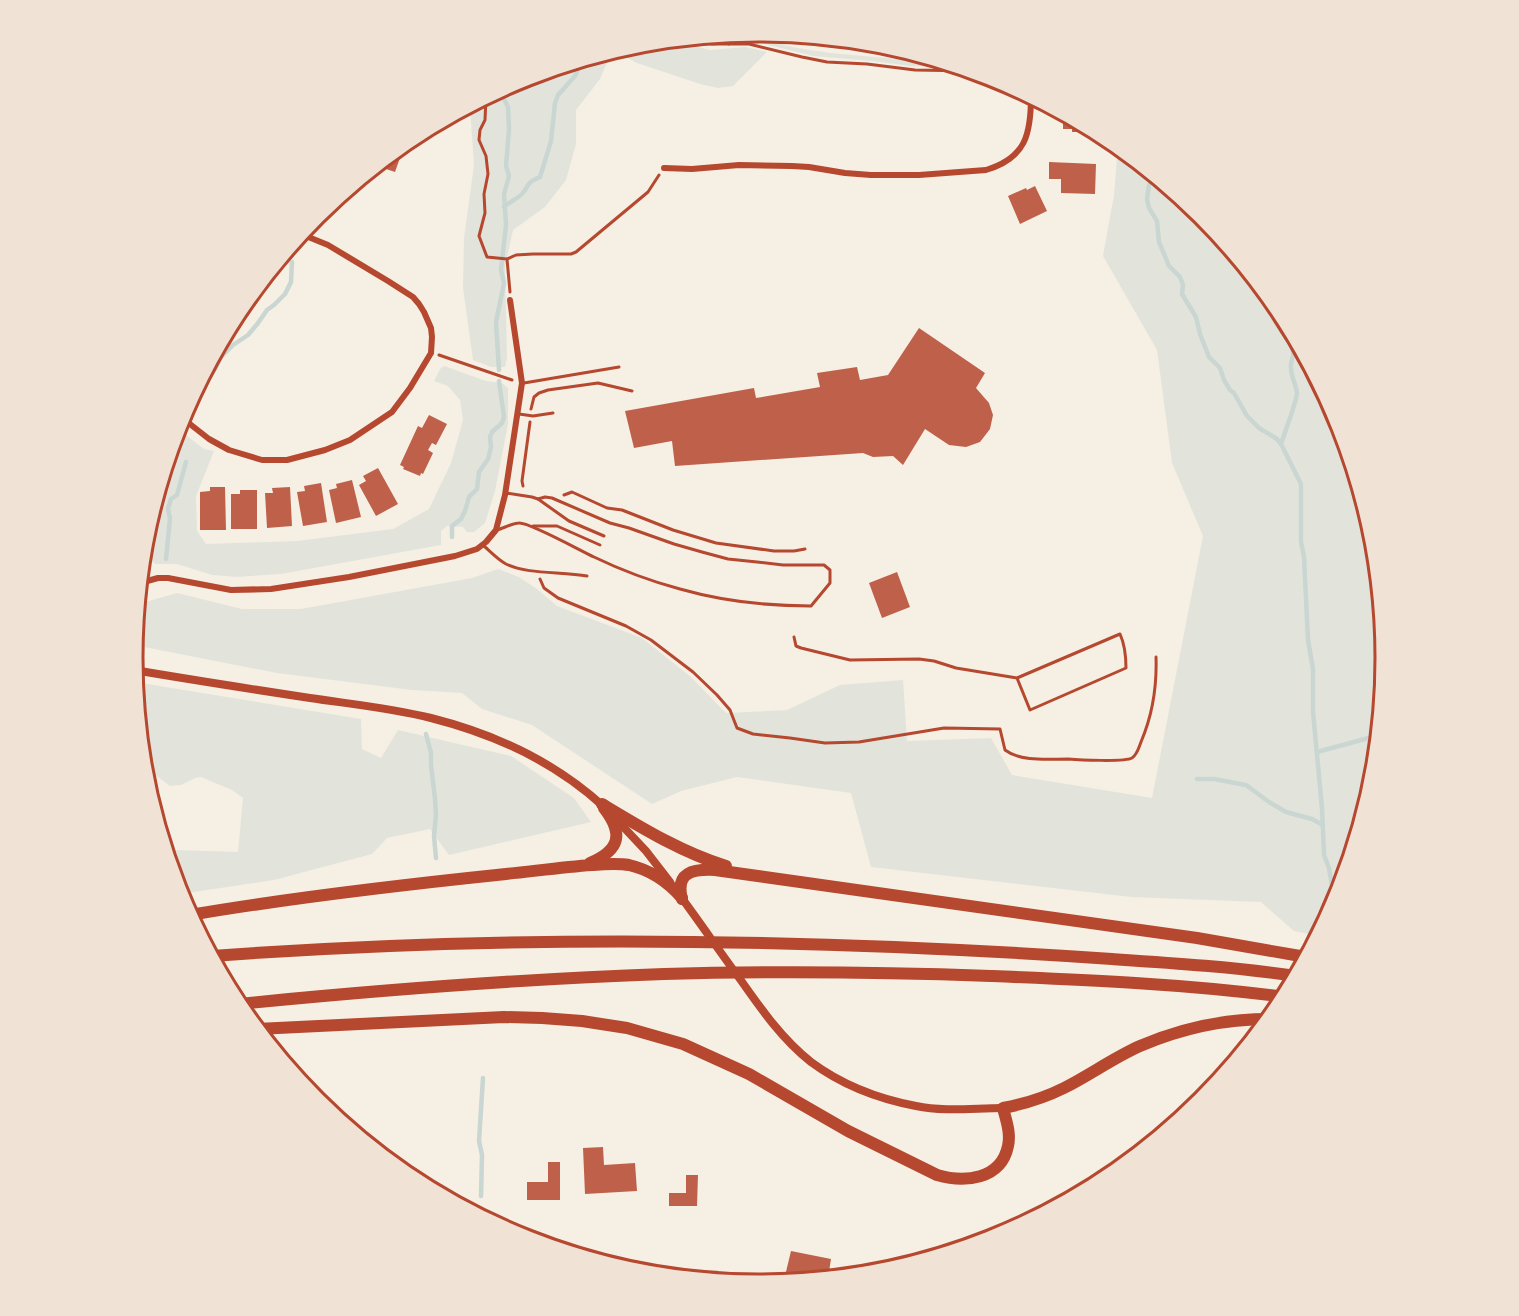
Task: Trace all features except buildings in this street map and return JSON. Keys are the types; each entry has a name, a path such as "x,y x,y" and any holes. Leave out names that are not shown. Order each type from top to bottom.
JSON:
{"highway":[{"path":"580,866 604,856 615,845 616,828 602,804"},
{"path":"602,804 685,851 762,877"},
{"path":"199,914 323,894 617,864 655,874 682,899"},
{"path":"682,899 680,890 683,877 704,869 715,870 1162,933 1298,956"},
{"path":"220,956 348,948 489,944 752,942 1013,953 1155,962 1287,975"},
{"path":"249,1003 491,982 665,974 795,972 1059,979 1198,987 1275,996"},
{"path":"268,1028 504,1017 582,1021 627,1028 683,1044 749,1074 848,1131 937,1175 964,1180 988,1173 998,1166 1005,1156 1009,1134 1003,1108 1024,1104 1055,1092 1139,1046 1167,1035 1222,1022 1258,1020"}],"street":[{"path":"664,168 692,169 739,165 792,166 871,176 986,170 1011,158 1023,144 1030,125 1031,105"},
{"path":"189,424 209,440 229,450 262,460 286,460 325,450 350,440 392,412 410,388 431,353 431,328 424,312 413,297 397,285 328,245 310,237"},
{"path":"149,581 168,578 231,590 271,589 349,577 444,558 467,553 483,544 496,530 505,493 522,383 510,300"},
{"path":"144,672 400,712 460,726 488,736 540,761 602,804 646,851 764,1012 793,1046 812,1062 836,1078 864,1092 891,1101 918,1107 947,1109 1003,1108"}],"lane":[{"path":"522,383 619,367"},
{"path":"517,414 531,416 553,413"},
{"path":"505,493 538,499 569,521 604,536"},
{"path":"496,530 519,522 640,576 678,589 712,597 765,604 811,606 830,583 830,570 824,565 783,565 728,559 610,523 552,498 538,499"},
{"path":"531,526 557,526 600,545"},
{"path":"483,544 499,560 520,569 587,576"},
{"path":"794,637 796,646 850,660 919,659 934,661 956,669 1017,678 1120,634 1123,641 1126,668 1030,710 1017,678"}],"path":[{"path":"711,44 749,44 827,62 943,70"},
{"path":"486,107 485,120 480,130 479,140 486,156 488,174 484,194 485,213 479,236 487,257 505,259 516,255 576,252 648,192 664,168"},
{"path":"505,259 510,300"},
{"path":"431,353 522,383"},
{"path":"527,489 522,481 532,400 537,394 598,383 633,391"},
{"path":"564,495 572,492 607,508 622,510 673,530 716,543 774,551 806,549"},
{"path":"540,571 542,586 550,593 637,632 693,672 730,710 737,728 753,734 825,743 869,741 944,728 1000,729 1005,750 1016,756 1055,759 1131,759 1136,755 1152,714 1156,657"}],"shaded area":[{"path":"757,42 773,42 841,54 902,59 930,66 910,66 813,56"},
{"path":"694,45 710,50 745,47 767,52 733,86 718,88 637,63 626,57"},
{"path":"607,61 600,79 576,110 576,144 566,180 545,207 513,230 505,267 507,357 505,367 491,367 473,360 463,288 464,238 474,165 471,115 524,89"},
{"path":"1117,157 1166,195 1195,222 1248,283 1272,316 1312,386 1329,422 1355,499 1364,538 1374,618 1376,658 1370,738 1355,817 1329,894 1310,934 1294,931 1261,902 1131,897 871,867 851,793 737,777 681,791 652,804 532,725 482,709 462,693 412,690 277,673 144,647 147,602 177,593 242,609 301,609 472,578 498,569 519,577 557,606 642,638 691,677 726,713 787,710 840,685 903,680 907,741 991,738 1012,775 1152,798 1203,536 1172,463 1157,350 1103,256 1114,195"},
{"path":"444,366 486,381 502,383 508,388 508,424 495,491 485,523 474,532 467,532 463,527 447,526 441,531 441,545 281,574 237,577 212,575 177,564 156,564 151,561 164,499 185,435 204,449 214,451 196,496 197,531 206,544 297,541 393,529 429,509 451,463 463,420 460,400 448,386 434,381"},
{"path":"144,684 361,719 362,749 381,758 398,730 511,756 574,798 591,822 449,855 430,829 387,838 372,854 274,880 189,893 174,850 238,852 243,798 232,790 201,777 181,785 170,786 154,774"}],"waterway":[{"path":"504,207 540,177 551,141 555,103 558,95 578,70"},
{"path":"499,370 496,322 504,283 501,270 506,225 504,194 509,176 506,166 508,107 504,98"},
{"path":"1151,183 1147,199 1149,208 1157,221 1159,242 1169,266 1180,277 1183,285 1182,294 1196,317 1209,357 1220,368 1224,380 1247,416 1280,443"},
{"path":"224,354 248,335 267,310 285,294 291,282 292,262"},
{"path":"1292,349 1291,372 1297,393 1281,444 1301,484 1301,542 1304,557 1308,640 1313,669 1313,712 1324,855 1332,886"},
{"path":"452,537 452,526 461,519 469,497 477,489 479,472 488,459 492,432 502,423 504,417 499,381"},
{"path":"166,559 170,518 168,509 171,499 177,495 186,462"},
{"path":"426,734 431,753 435,799 436,858"},
{"path":"1317,752 1370,738"},
{"path":"1197,779 1214,779 1246,785 1286,812 1312,819 1323,825"},
{"path":"481,1196 482,1155 479,1141 483,1078"}]}
